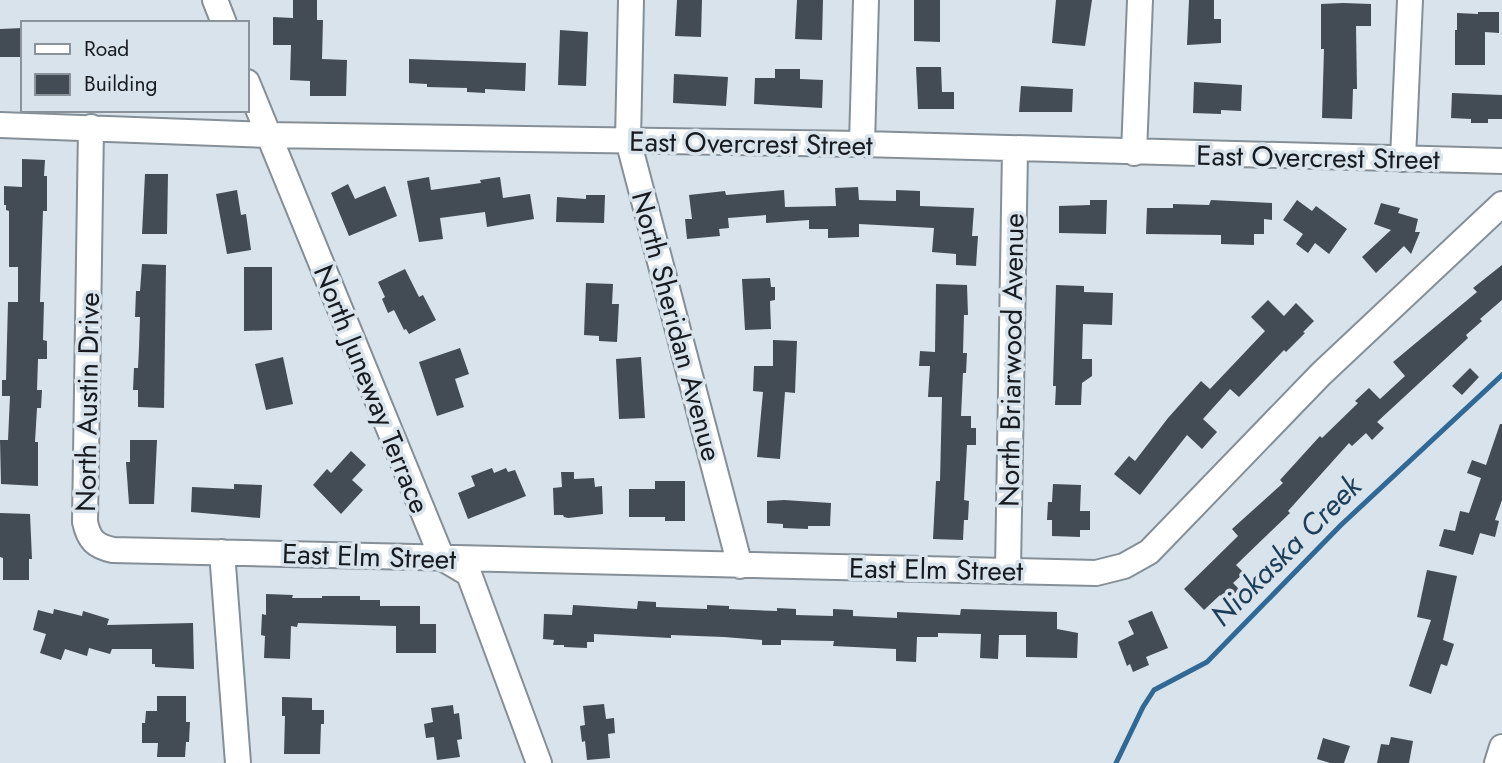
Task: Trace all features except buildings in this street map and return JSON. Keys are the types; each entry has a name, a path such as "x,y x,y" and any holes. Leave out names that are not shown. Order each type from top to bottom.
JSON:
{"street":[{"path":"215,0 223,21"},
{"name":"North Sheridan Avenue","path":"631,0 628,140 740,566"},
{"path":"862,145 866,0"},
{"path":"1134,153 1140,0"},
{"path":"1403,159 1410,0"},
{"name":"North Juneway Terrace","path":"248,85 442,558"},
{"name":"East Overcrest Street","path":"0,125 267,135 628,140 1502,161"},
{"name":"North Austin Drive","path":"91,127 85,522 87,533 93,542 102,548 113,550 222,552"},
{"name":"North Briarwood Avenue","path":"1008,570 1015,150"},
{"name":"East Elm Street","path":"222,552 1096,573 1124,566 1149,552 1321,374 1502,204"},
{"path":"222,552 238,763"},
{"path":"442,558 469,574 539,763"},
{"path":"1497,763 1502,747"}],"waterway":[{"name":"Niokaska Creek","path":"1116,763 1154,690 1207,662 1341,525 1502,375"}]}
